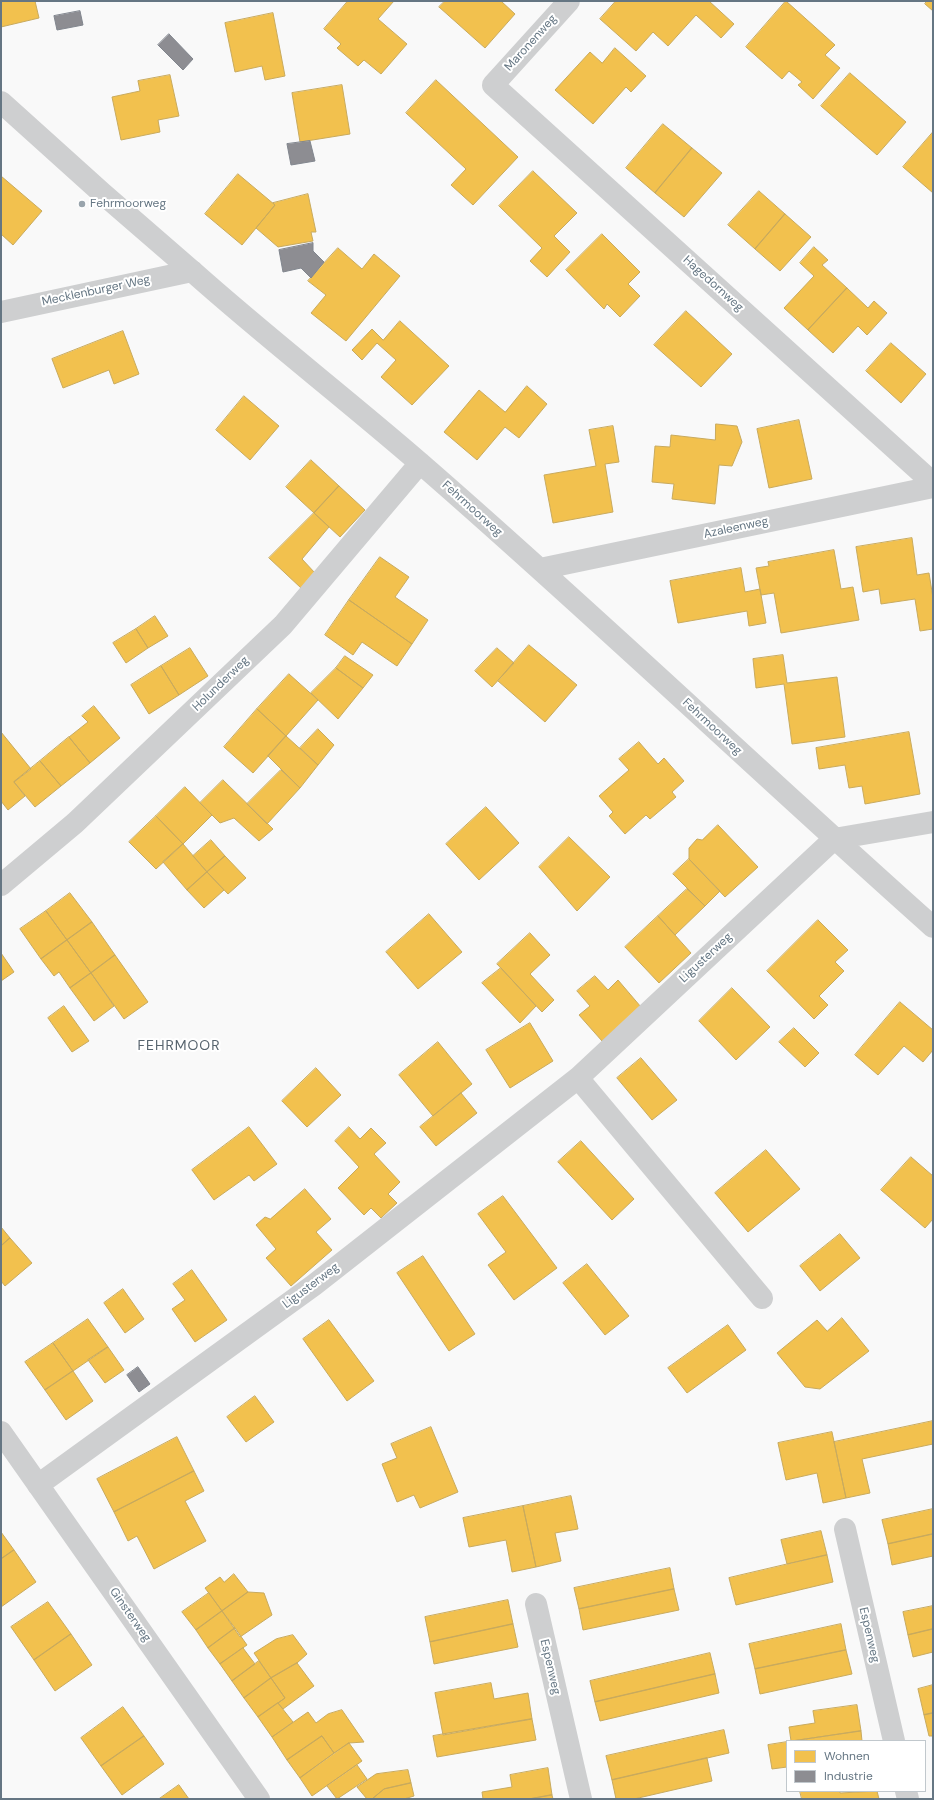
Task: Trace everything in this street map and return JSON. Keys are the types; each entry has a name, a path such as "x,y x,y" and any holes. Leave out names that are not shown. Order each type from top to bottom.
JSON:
{"street":[{"name":"Maronenweg","path":"493,84 569,1"},
{"name":"Hagedornweg","path":"493,84 933,483"},
{"name":"Fehrmoorweg","path":"1,102 102,193 192,271 420,463 540,569 834,839 933,927"},
{"name":"Mecklenburger Weg","path":"1,312 192,271"},
{"name":"Holunderweg","path":"1,885 75,823 283,625 420,463"},
{"name":"Azaleenweg","path":"540,569 933,487"},
{"path":"834,839 933,822"},
{"name":"Ligusterweg","path":"38,1485 314,1285 578,1078 834,839"},
{"path":"578,1078 762,1298"},
{"name":"Ginsterweg","path":"1,1432 259,1799"},
{"name":"Espenweg","path":"844,1529 894,1740"},
{"name":"Espenweg","path":"536,1604 581,1799"}],"building: Wohnen":[{"path":"1,1 35,1 39,18 1,27"},
{"path":"348,1 394,1 378,19 407,44 381,74 364,60 358,66 337,48 341,44 324,29"},
{"path":"445,1 501,1 515,14 485,48 439,7"},
{"path":"616,1 709,1 734,24 721,38 696,15 668,46 653,32 636,51 600,19"},
{"path":"786,1 835,45 825,55 840,68 813,99 798,85 802,82 789,71 782,79 746,47"},
{"path":"927,1 933,1 933,11 925,4"},
{"path":"273,13 285,76 265,80 262,66 235,72 225,23"},
{"path":"615,48 646,76 631,92 626,87 593,124 555,90 590,52 602,63"},
{"path":"850,73 906,122 877,155 821,106"},
{"path":"170,75 179,116 158,120 160,132 121,140 112,97 140,91 138,81"},
{"path":"436,80 518,157 473,205 451,185 466,169 406,113"},
{"path":"342,85 350,134 300,142 292,93"},
{"path":"663,124 692,148 655,193 626,168"},
{"path":"933,132 933,193 903,167"},
{"path":"692,148 722,173 684,217 655,193"},
{"path":"533,171 577,213 554,236 570,252 547,277 530,261 542,248 499,206"},
{"path":"238,174 275,205 242,245 205,214"},
{"path":"1,176 42,211 13,245 1,234"},
{"path":"759,191 785,214 755,249 728,225"},
{"path":"308,194 316,232 311,232 313,241 278,247 256,228 275,205 273,203"},
{"path":"785,214 811,237 780,271 755,249"},
{"path":"602,234 640,272 628,284 640,296 620,317 607,304 604,309 566,270"},
{"path":"814,247 828,260 822,265 847,288 808,330 784,308 814,276 800,263"},
{"path":"338,248 362,269 374,254 400,276 346,341 311,313 326,295 308,281"},
{"path":"847,288 868,308 874,301 887,313 867,335 858,326 833,353 808,330"},
{"path":"686,311 732,354 701,387 654,345"},
{"path":"400,321 449,366 412,405 381,377 396,360 377,343 362,360 352,350 372,329 383,340"},
{"path":"123,331 139,374 114,384 109,370 63,388 52,359"},
{"path":"891,343 926,374 901,403 866,371"},
{"path":"527,386 547,404 519,438 505,427 477,460 444,432 479,390 505,412"},
{"path":"244,396 279,426 250,460 216,430"},
{"path":"799,420 812,479 769,488 757,429"},
{"path":"716,424 737,426 742,442 732,466 719,465 715,504 672,499 674,484 652,482 655,446 670,447 671,435 715,440"},
{"path":"613,426 619,462 605,464 613,512 553,523 544,475 596,466 589,430"},
{"path":"311,460 339,486 314,513 286,487"},
{"path":"339,486 365,510 340,537 314,513"},
{"path":"314,513 329,527 302,559 315,573 301,588 269,558"},
{"path":"912,538 917,575 929,573 933,598 933,629 920,631 915,599 881,604 879,589 863,592 856,547"},
{"path":"834,550 841,589 853,587 859,620 781,633 774,593 761,595 756,568 769,566 768,562"},
{"path":"380,557 409,577 395,597 428,620 412,644 349,600"},
{"path":"741,568 745,592 760,589 766,623 749,626 747,611 678,623 670,581"},
{"path":"349,600 412,644 397,666 362,642 353,655 325,635"},
{"path":"155,616 168,636 148,648 136,629"},
{"path":"136,629 148,648 126,663 113,643"},
{"path":"529,645 577,685 545,722 498,681"},
{"path":"190,648 208,676 179,695 161,666"},
{"path":"497,648 514,663 492,687 475,671"},
{"path":"783,655 787,683 837,677 845,737 792,744 784,684 756,688 753,659"},
{"path":"345,656 373,675 363,688 336,668"},
{"path":"161,666 179,695 149,714 131,685"},
{"path":"336,668 363,688 338,719 311,693"},
{"path":"289,674 318,700 286,736 257,709"},
{"path":"94,706 120,738 90,763 69,737 88,722 82,716"},
{"path":"257,709 286,736 253,773 224,747"},
{"path":"318,729 334,745 318,765 300,748"},
{"path":"1,732 31,769 14,782 25,796 8,810 1,801"},
{"path":"909,732 920,794 865,804 862,786 849,788 845,765 819,769 816,748"},
{"path":"286,736 318,765 300,788 268,756"},
{"path":"69,737 90,763 61,786 40,761"},
{"path":"639,742 658,764 664,758 684,781 672,792 676,797 650,819 646,815 625,834 609,816 613,812 599,796 629,770 619,759"},
{"path":"40,761 61,786 35,807 14,782"},
{"path":"281,770 300,788 267,824 247,804"},
{"path":"223,780 273,829 259,841 234,818 220,823 200,803"},
{"path":"185,787 212,815 183,844 156,816"},
{"path":"486,807 519,843 479,880 446,844"},
{"path":"156,816 183,844 156,869 129,842"},
{"path":"718,825 758,867 725,897 689,859 689,848 697,839 702,840"},
{"path":"569,837 610,877 577,911 539,867"},
{"path":"211,840 225,856 207,872 193,856"},
{"path":"183,844 207,872 187,890 163,862"},
{"path":"225,856 246,878 228,894 207,872"},
{"path":"689,859 720,891 705,906 673,874"},
{"path":"207,872 224,890 204,908 187,890"},
{"path":"687,889 705,906 675,935 658,916"},
{"path":"70,893 92,922 67,940 46,911"},
{"path":"46,911 67,940 41,959 20,929"},
{"path":"429,914 462,952 418,989 386,952"},
{"path":"658,916 691,953 659,983 625,947"},
{"path":"818,920 848,950 835,962 844,971 819,996 828,1005 814,1019 767,971"},
{"path":"92,922 115,955 91,973 67,940"},
{"path":"530,933 550,955 530,974 554,1000 542,1012 497,964"},
{"path":"67,940 91,973 70,988 59,972 54,976 41,959"},
{"path":"1,953 14,972 1,981"},
{"path":"115,955 148,1002 124,1019 91,973"},
{"path":"501,968 536,1006 520,1023 482,983"},
{"path":"91,973 114,1006 94,1021 70,988"},
{"path":"595,976 608,990 618,980 641,1007 602,1041 579,1015 590,1006 577,991"},
{"path":"732,988 770,1027 736,1060 699,1021"},
{"path":"900,1002 933,1030 933,1050 923,1062 904,1046 878,1075 855,1055"},
{"path":"64,1006 89,1041 72,1052 48,1018"},
{"path":"530,1023 553,1061 510,1088 486,1050"},
{"path":"794,1028 819,1053 805,1067 779,1042"},
{"path":"438,1042 472,1084 433,1116 399,1075"},
{"path":"641,1058 677,1100 652,1120 617,1078"},
{"path":"316,1068 341,1095 307,1127 282,1101"},
{"path":"461,1093 477,1113 436,1146 420,1127"},
{"path":"249,1127 277,1164 254,1181 249,1175 214,1200 192,1170"},
{"path":"349,1127 360,1139 371,1128 386,1143 374,1154 400,1182 388,1194 397,1203 381,1218 371,1208 364,1215 338,1188 359,1167 335,1141"},
{"path":"581,1141 634,1199 612,1220 558,1162"},
{"path":"766,1150 800,1189 748,1232 715,1193"},
{"path":"911,1157 933,1176 933,1219 925,1228 881,1190"},
{"path":"305,1189 331,1219 316,1232 332,1250 291,1286 266,1258 276,1249 256,1225 265,1217 270,1219"},
{"path":"503,1196 557,1268 514,1300 488,1265 506,1252 478,1214"},
{"path":"1,1227 10,1238 1,1246"},
{"path":"840,1234 860,1258 820,1291 800,1266"},
{"path":"10,1238 32,1263 5,1286 1,1281 1,1246"},
{"path":"423,1256 475,1334 449,1351 397,1273"},
{"path":"587,1264 629,1316 605,1335 563,1283"},
{"path":"192,1270 227,1320 195,1342 172,1309 185,1300 173,1284"},
{"path":"123,1289 144,1319 125,1333 104,1303"},
{"path":"842,1318 869,1351 820,1389 805,1387 777,1353 817,1320 827,1331"},
{"path":"88,1319 108,1347 73,1371 53,1343"},
{"path":"329,1320 374,1381 347,1401 303,1339"},
{"path":"728,1325 746,1350 687,1393 668,1368"},
{"path":"53,1343 73,1371 45,1390 25,1362"},
{"path":"108,1347 124,1370 105,1383 88,1360"},
{"path":"73,1371 93,1401 66,1420 45,1390"},
{"path":"255,1396 274,1422 246,1442 227,1417"},
{"path":"933,1421 933,1444 862,1459 870,1493 846,1498 834,1442"},
{"path":"431,1427 458,1492 420,1508 414,1495 397,1502 382,1464 397,1458 391,1444"},
{"path":"832,1432 846,1498 823,1503 817,1473 786,1480 778,1443"},
{"path":"177,1437 194,1471 114,1512 97,1479"},
{"path":"194,1471 204,1491 185,1501 206,1541 154,1569 137,1536 128,1541 114,1512"},
{"path":"571,1496 578,1529 555,1533 561,1561 536,1567 523,1506"},
{"path":"523,1506 536,1567 512,1572 506,1540 469,1547 463,1518"},
{"path":"933,1509 933,1534 888,1544 882,1520"},
{"path":"821,1531 827,1555 787,1564 781,1540"},
{"path":"1,1532 14,1550 1,1559"},
{"path":"933,1534 933,1556 892,1565 888,1544"},
{"path":"14,1550 36,1582 1,1607 1,1559"},
{"path":"827,1555 833,1582 736,1605 729,1578"},
{"path":"670,1568 674,1589 579,1609 574,1588"},
{"path":"234,1574 248,1592 222,1611 205,1588 220,1577 224,1582"},
{"path":"674,1589 679,1610 583,1630 579,1609"},
{"path":"248,1592 264,1593 272,1615 240,1637 222,1611"},
{"path":"209,1593 222,1611 196,1630 182,1612"},
{"path":"508,1600 513,1624 430,1642 425,1617"},
{"path":"48,1602 71,1634 34,1660 11,1627"},
{"path":"933,1606 933,1629 908,1635 903,1612"},
{"path":"222,1611 235,1628 208,1648 196,1630"},
{"path":"513,1624 518,1647 434,1664 430,1642"},
{"path":"841,1624 846,1650 755,1669 749,1644"},
{"path":"235,1628 247,1645 220,1664 208,1648"},
{"path":"933,1629 933,1652 913,1657 908,1635"},
{"path":"71,1634 92,1665 55,1691 34,1660"},
{"path":"293,1635 307,1654 297,1663 271,1678 254,1653 276,1639"},
{"path":"243,1648 255,1664 232,1681 220,1664"},
{"path":"846,1650 852,1674 760,1694 755,1669"},
{"path":"710,1653 715,1674 595,1702 590,1681"},
{"path":"259,1661 271,1678 244,1698 232,1681"},
{"path":"297,1663 314,1686 283,1709 278,1703 285,1698 271,1678"},
{"path":"715,1674 719,1693 600,1721 595,1702"},
{"path":"271,1678 285,1698 258,1717 244,1698"},
{"path":"491,1683 494,1699 528,1693 532,1719 443,1735 435,1693"},
{"path":"933,1685 933,1713 924,1715 918,1689"},
{"path":"278,1703 293,1722 272,1737 258,1717"},
{"path":"857,1705 861,1731 791,1740 789,1727 815,1723 813,1711"},
{"path":"123,1707 144,1736 101,1766 81,1738"},
{"path":"342,1710 364,1742 349,1743 334,1753 322,1736 287,1760 272,1737 308,1712 316,1723 328,1714"},
{"path":"933,1713 933,1736 929,1736 924,1715"},
{"path":"532,1719 536,1740 437,1757 433,1736"},
{"path":"724,1730 729,1753 612,1780 606,1756"},
{"path":"861,1731 862,1740 800,1740"},
{"path":"144,1736 164,1764 122,1795 101,1766"},
{"path":"322,1736 334,1753 300,1778 287,1760"},
{"path":"786,1742 786,1767 772,1769 768,1745"},
{"path":"349,1743 362,1761 312,1796 300,1778"},
{"path":"707,1758 712,1781 634,1799 616,1799 612,1780"},
{"path":"357,1765 367,1779 337,1799 327,1786"},
{"path":"548,1768 552,1795 529,1799 483,1799 482,1792 512,1787 510,1775"},
{"path":"408,1770 411,1783 384,1789 372,1799 367,1799 357,1787 376,1774"},
{"path":"411,1783 414,1796 404,1799 372,1799 384,1789"},
{"path":"179,1785 189,1799 159,1799"},
{"path":"800,1792 877,1792 879,1799 802,1799"},
{"path":"552,1795 553,1799 529,1799"}],"building: Industrie":[{"path":"80,11 83,25 57,30 54,16"},
{"path":"169,34 193,59 183,70 158,45"},
{"path":"310,141 315,161 291,165 287,144"},
{"path":"313,243 313,251 324,262 311,278 301,268 283,272 279,250"},
{"path":"138,1367 150,1384 139,1392 127,1375"}],"place":[{"name":"Fehrmoorweg","path":"82,204"}],"district":[{"name":"FEHRMOOR","path":"179,1046"}]}
